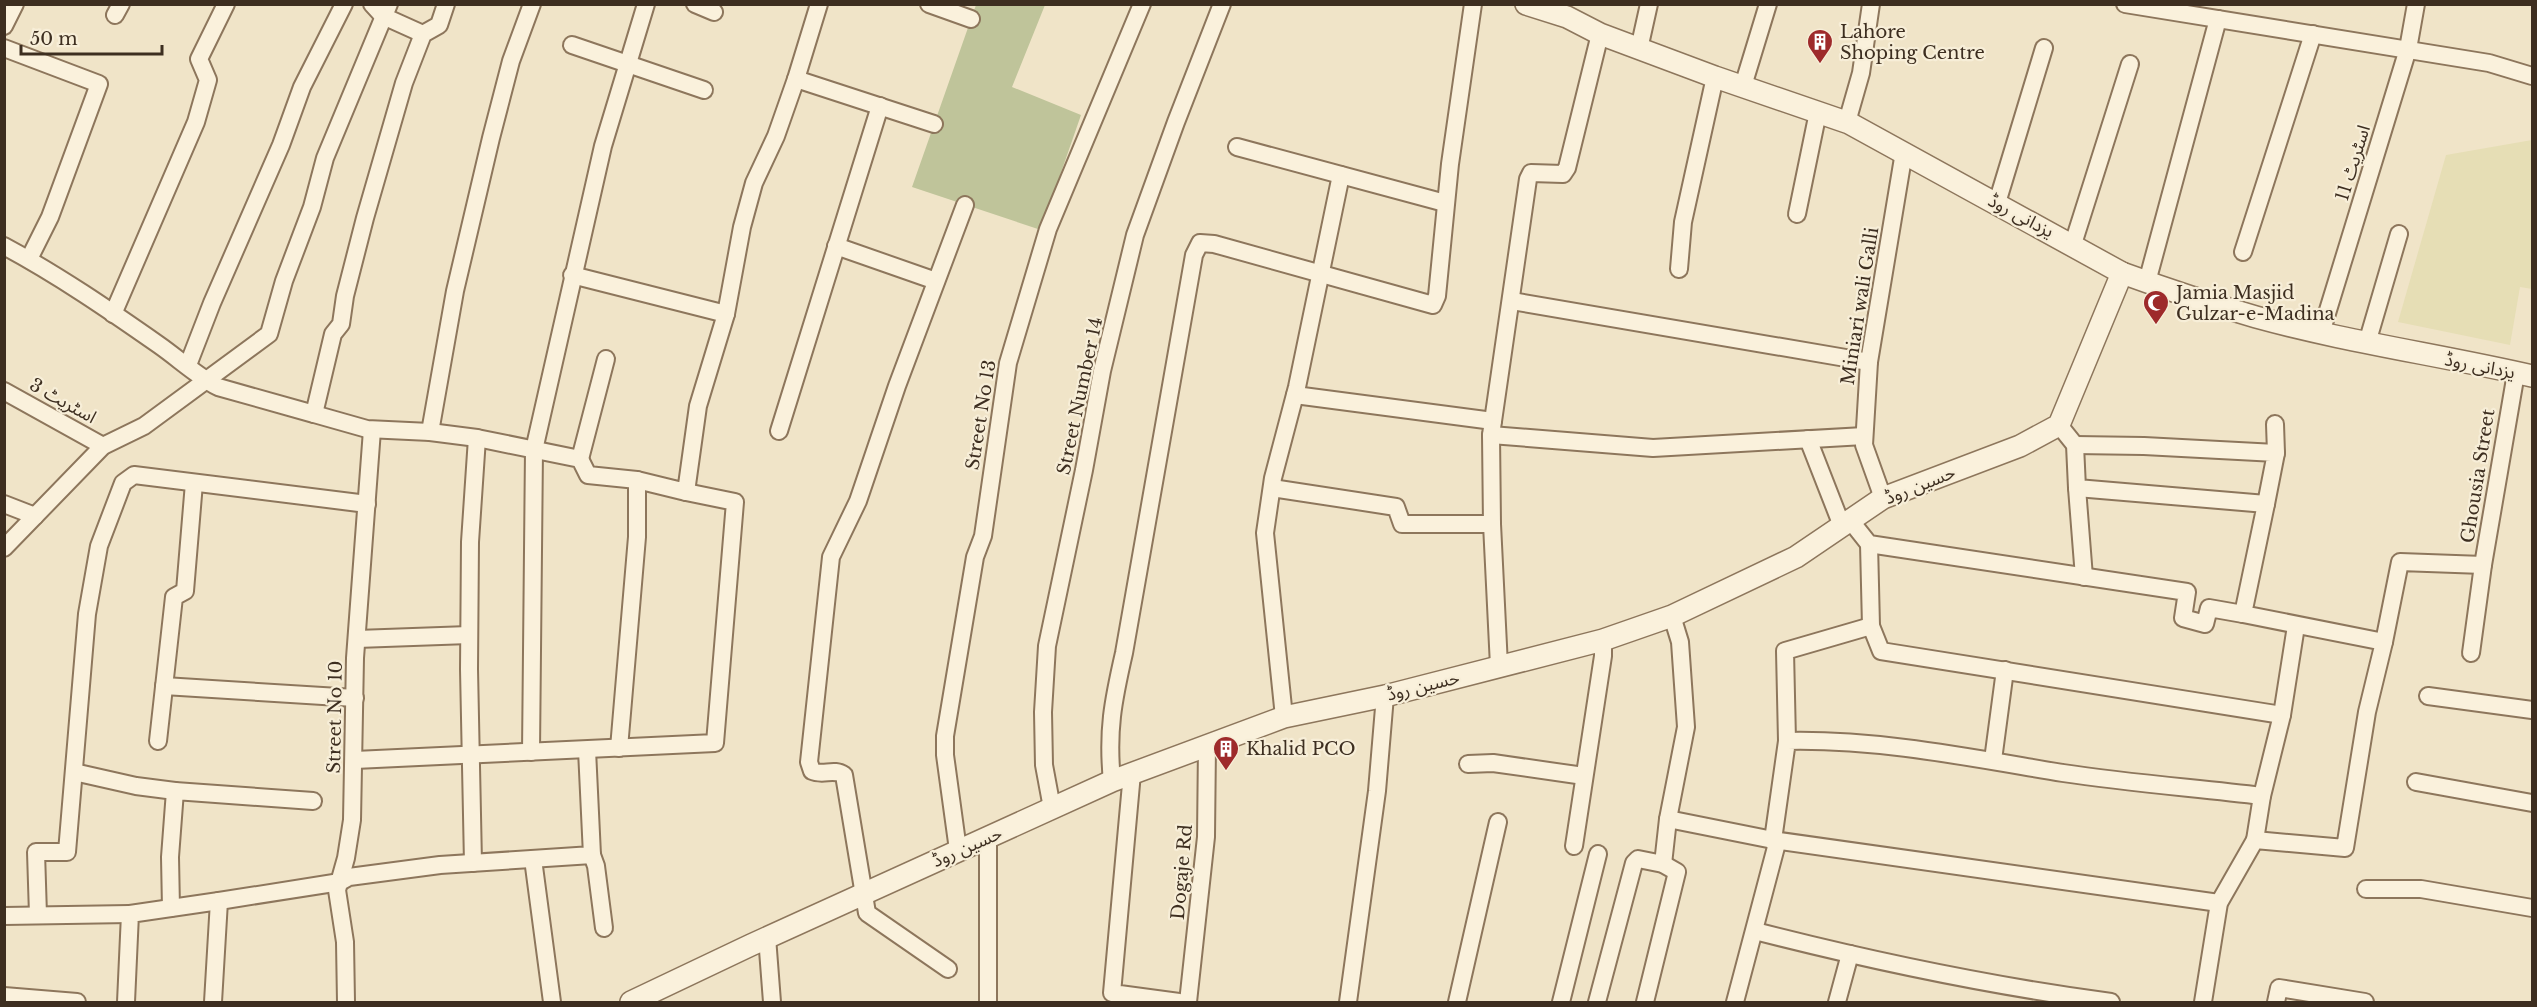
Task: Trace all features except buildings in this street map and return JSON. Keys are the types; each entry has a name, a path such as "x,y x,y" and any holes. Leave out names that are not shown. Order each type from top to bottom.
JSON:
{"street":[{"path":"4,26 15,4"},
{"path":"112,314 196,122 208,80 199,59 226,4"},
{"path":"188,365 212,303 281,145 302,87 344,4"},
{"path":"314,414 333,334 341,324 345,296 365,218 401,93 423,34 439,25 446,4"},
{"path":"430,432 455,291 491,138 511,61 532,4"},
{"path":"531,752 534,450 603,146 646,4"},
{"path":"694,4 714,12"},
{"path":"687,492 698,406 726,314 742,228 754,183 776,136 819,4"},
{"path":"929,4 971,19"},
{"name":"Street No 13","path":"958,850 945,755 945,736 975,556 983,536 1008,363 1048,229 1142,4"},
{"name":"Street Number 14","path":"1052,808 1044,765 1043,733 1047,646 1102,371 1136,235 1176,122 1222,4"},
{"path":"1112,781 1109,749 1111,708 1124,653 1194,255 1200,243 1214,244 1433,305 1437,296 1445,203 1473,4"},
{"name":"یزدانی روڈ","path":"1526,4 1569,11 1600,34 1714,77 1847,122 2073,244 2122,273 2257,317 2367,343 2524,374"},
{"path":"1639,49 1649,4"},
{"path":"1743,86 1768,4"},
{"path":"1847,122 1861,73 1871,4"},
{"path":"2125,4 2489,63 2532,76"},
{"name":"اسٹریٹ 11","path":"2321,333 2408,49 2416,4"},
{"path":"4,548 103,446 144,426 269,334 284,281 312,207 325,158 382,8 423,34"},
{"path":"2147,282 2218,19"},
{"path":"1499,666 1492,524 1492,428 1528,179 1531,173 1556,175 1563,174 1567,168 1600,34"},
{"path":"2243,252 2313,34"},
{"path":"572,45 704,90"},
{"path":"4,48 99,84 50,217 29,259"},
{"path":"1997,203 2044,48"},
{"path":"2073,244 2130,64"},
{"path":"1679,269 1683,222 1714,77"},
{"path":"796,79 934,124"},
{"path":"779,430 880,106"},
{"path":"1797,214 1818,112"},
{"path":"1237,147 1445,203"},
{"name":"Miniari wali Galli","path":"1883,498 1864,445 1864,436 1869,362 1904,152"},
{"path":"1284,717 1265,533 1272,488 1295,395 1341,175"},
{"path":"948,969 867,913 862,894 844,775 836,772 818,774 812,771 809,762 831,557 858,501 897,386 965,205"},
{"path":"2367,343 2399,234"},
{"path":"4,246 29,259 188,365 204,380 218,387 372,430 430,432 477,438 580,459"},
{"path":"836,246 936,281"},
{"path":"2084,578 2075,445 2058,425 2122,273"},
{"path":"572,275 726,314"},
{"path":"1512,301 1869,362"},
{"path":"354,760 715,743 718,735 735,502 637,480 588,474 580,459 606,359"},
{"name":"Ghousia Street","path":"2384,642 2400,562 2483,565 2524,374"},
{"name":"اسٹریٹ 3","path":"4,391 103,446"},
{"path":"1295,395 1492,428 1653,448 1864,436"},
{"path":"2243,614 2276,453 2275,424"},
{"name":"حسین روڈ","path":"630,1002 767,937 1112,781 1207,745 1284,717 1385,696 1603,640 1672,616 1796,557 1883,498 2020,446 2058,425"},
{"name":"Street No 10","path":"346,1002 345,942 337,890 352,820 357,639 372,430"},
{"path":"472,863 470,542 477,438"},
{"path":"1808,439 1846,523 1869,544 2187,592 2183,618 2205,624 2209,608 2384,642 2367,712 2345,848 2254,840"},
{"path":"2075,445 2276,453"},
{"path":"38,915 36,852 67,852 87,614 99,546 123,483 134,475 366,504"},
{"path":"619,748 637,537 637,480"},
{"path":"158,741 174,597 185,591 194,483"},
{"path":"1272,488 1393,506 1396,507 1402,524 1492,524"},
{"path":"2077,488 2266,504"},
{"path":"4,504 35,516"},
{"path":"1869,544 1871,626 1881,651 2282,715"},
{"path":"2471,653 2483,565"},
{"path":"1663,864 1668,819 1686,726 1680,642 1672,616"},
{"path":"1735,1002 1776,847 1773,840 1787,741 1785,651 1871,626"},
{"path":"2204,1002 2219,903 2254,840 2262,796 2282,715 2296,626"},
{"path":"357,639 469,635"},
{"path":"1574,846 1603,656 1603,640"},
{"path":"1993,760 2005,670"},
{"path":"164,686 355,698"},
{"path":"1348,1002 1377,791 1385,696"},
{"path":"2428,696 2532,710"},
{"path":"1787,741 1830,740 1993,760 2065,773 2262,796"},
{"name":"Dogaje Rd","path":"1188,1002 1206,837 1207,745"},
{"path":"587,750 592,855 596,866 604,928"},
{"path":"1468,764 1493,763 1584,776"},
{"path":"74,772 136,786 175,791 313,801"},
{"path":"1132,773 1112,993 1179,1002"},
{"path":"2416,782 2532,803"},
{"path":"171,908 170,857 175,791"},
{"path":"1668,819 1773,840 2219,903"},
{"path":"1457,1002 1498,822"},
{"path":"988,837 988,1002"},
{"path":"1561,1002 1598,854"},
{"path":"4,916 130,914 340,882 349,877 472,863 592,855"},
{"path":"533,859 552,1002"},
{"path":"1597,1002 1634,863 1638,859 1663,864 1677,872 1645,1002"},
{"path":"2366,889 2421,889 2532,908"},
{"path":"213,1002 219,901"},
{"path":"126,1002 130,914"},
{"path":"1755,932 2037,997 2111,1002"},
{"path":"767,937 772,1002"},
{"path":"1838,1002 1850,954"},
{"path":"2276,1002 2279,988 2365,1002"},
{"path":"12,998 77,1002"}],"shaded area":[{"path":"2532,140 2532,289 2520,287 2510,345 2398,322 2446,155"}],"green space":[{"path":"976,5 1045,5 1012,87 1081,115 1041,230 912,187"}],"place":[{"name":"Lahore Shoping Centre","path":"1820,65"},
{"name":"Jamia Masjid Gulzar-e-Madina","path":"2156,326"},
{"name":"Khalid PCO","path":"1226,772"}]}
